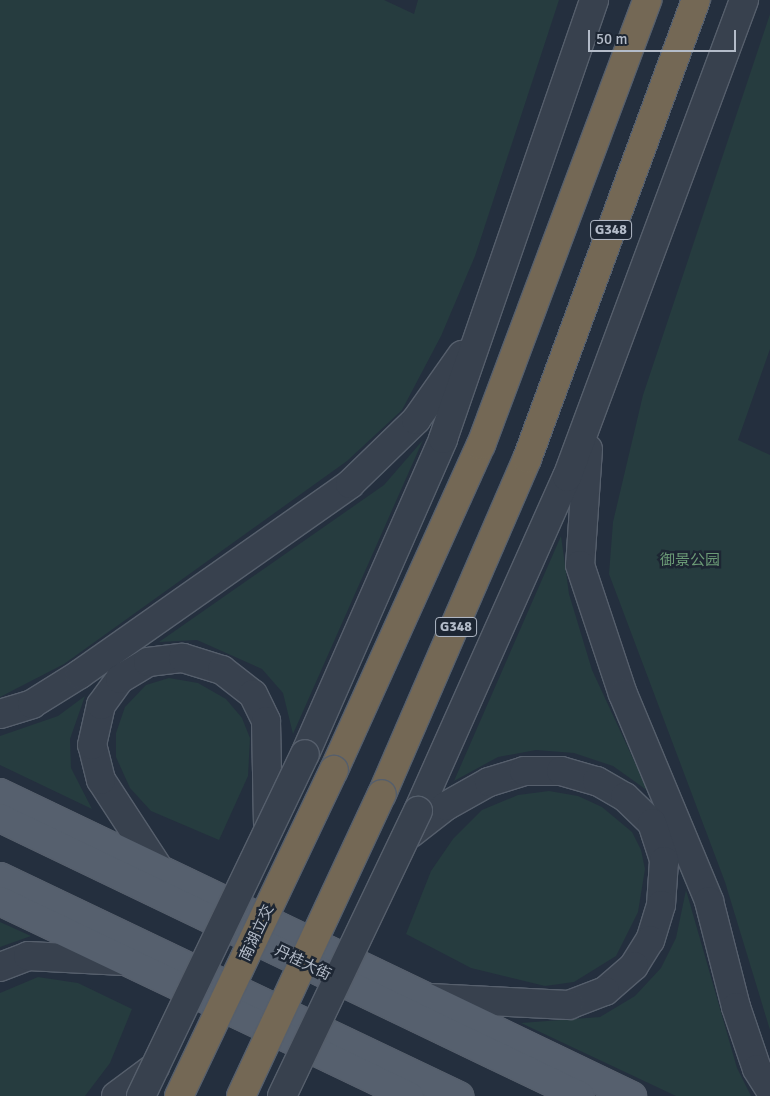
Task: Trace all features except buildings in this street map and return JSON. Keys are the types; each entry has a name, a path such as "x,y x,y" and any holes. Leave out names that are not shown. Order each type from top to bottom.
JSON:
{"highway":[{"name":"南湖立交","path":"180,1096 334,770 481,445 647,0"},
{"name":"G348","path":"240,1096 382,794 527,460 696,0"}],"main road":[{"path":"0,793 632,1096"},
{"name":"丹桂大街","path":"0,818 580,1096"},
{"path":"0,877 459,1096"},
{"path":"0,901 404,1095"}],"street":[{"path":"142,1096 305,754 444,440 594,0"},
{"path":"282,1096 494,648 595,400 739,7"},
{"path":"0,714 32,704 80,674 350,484 386,453 452,372 493,299"},
{"path":"595,400 582,499 580,565 623,694 709,901 736,1007 757,1069 770,1090"},
{"path":"159,870 101,780 92,745 101,705 120,679 148,662 191,660 222,670 253,694 266,721 268,830"},
{"path":"405,838 446,806 489,782 524,771 561,770 597,781 625,797 652,823 664,861 661,905 650,940 634,966 605,991 569,1005 427,998"},
{"path":"0,968 28,956 126,961"},
{"path":"116,1096 155,1067"}],"green space":[{"path":"0,0 384,0 414,14 418,0 559,0 475,256 441,336 402,410 347,461 64,664 0,697"},
{"name":"御景公园","path":"770,14 770,349 738,440 770,455 770,1030 725,882 609,574 613,522 643,395"},
{"path":"423,440 293,734 283,693 262,669 197,640 159,642 384,485"},
{"path":"561,536 569,594 592,670 648,791 613,766 574,753 536,750 498,757 454,781"},
{"path":"169,678 198,683 226,699 242,718 250,738 248,776 219,840 151,811 130,788 116,757 116,733 125,707 146,685"},
{"path":"85,696 70,739 71,768 92,809 0,765 0,736 58,716"},
{"path":"549,791 578,796 602,807 632,832 641,850 645,869 638,912 616,956 574,982 545,986 471,968 406,934 431,871 453,839 482,810 518,795"},
{"path":"686,890 737,1068 751,1096 676,1096 521,1023 600,1017 635,996 661,968 676,938"},
{"path":"0,922 31,936 0,947"},
{"path":"38,977 78,983 132,1009 110,1063 85,1096 0,1096 0,993"}]}
